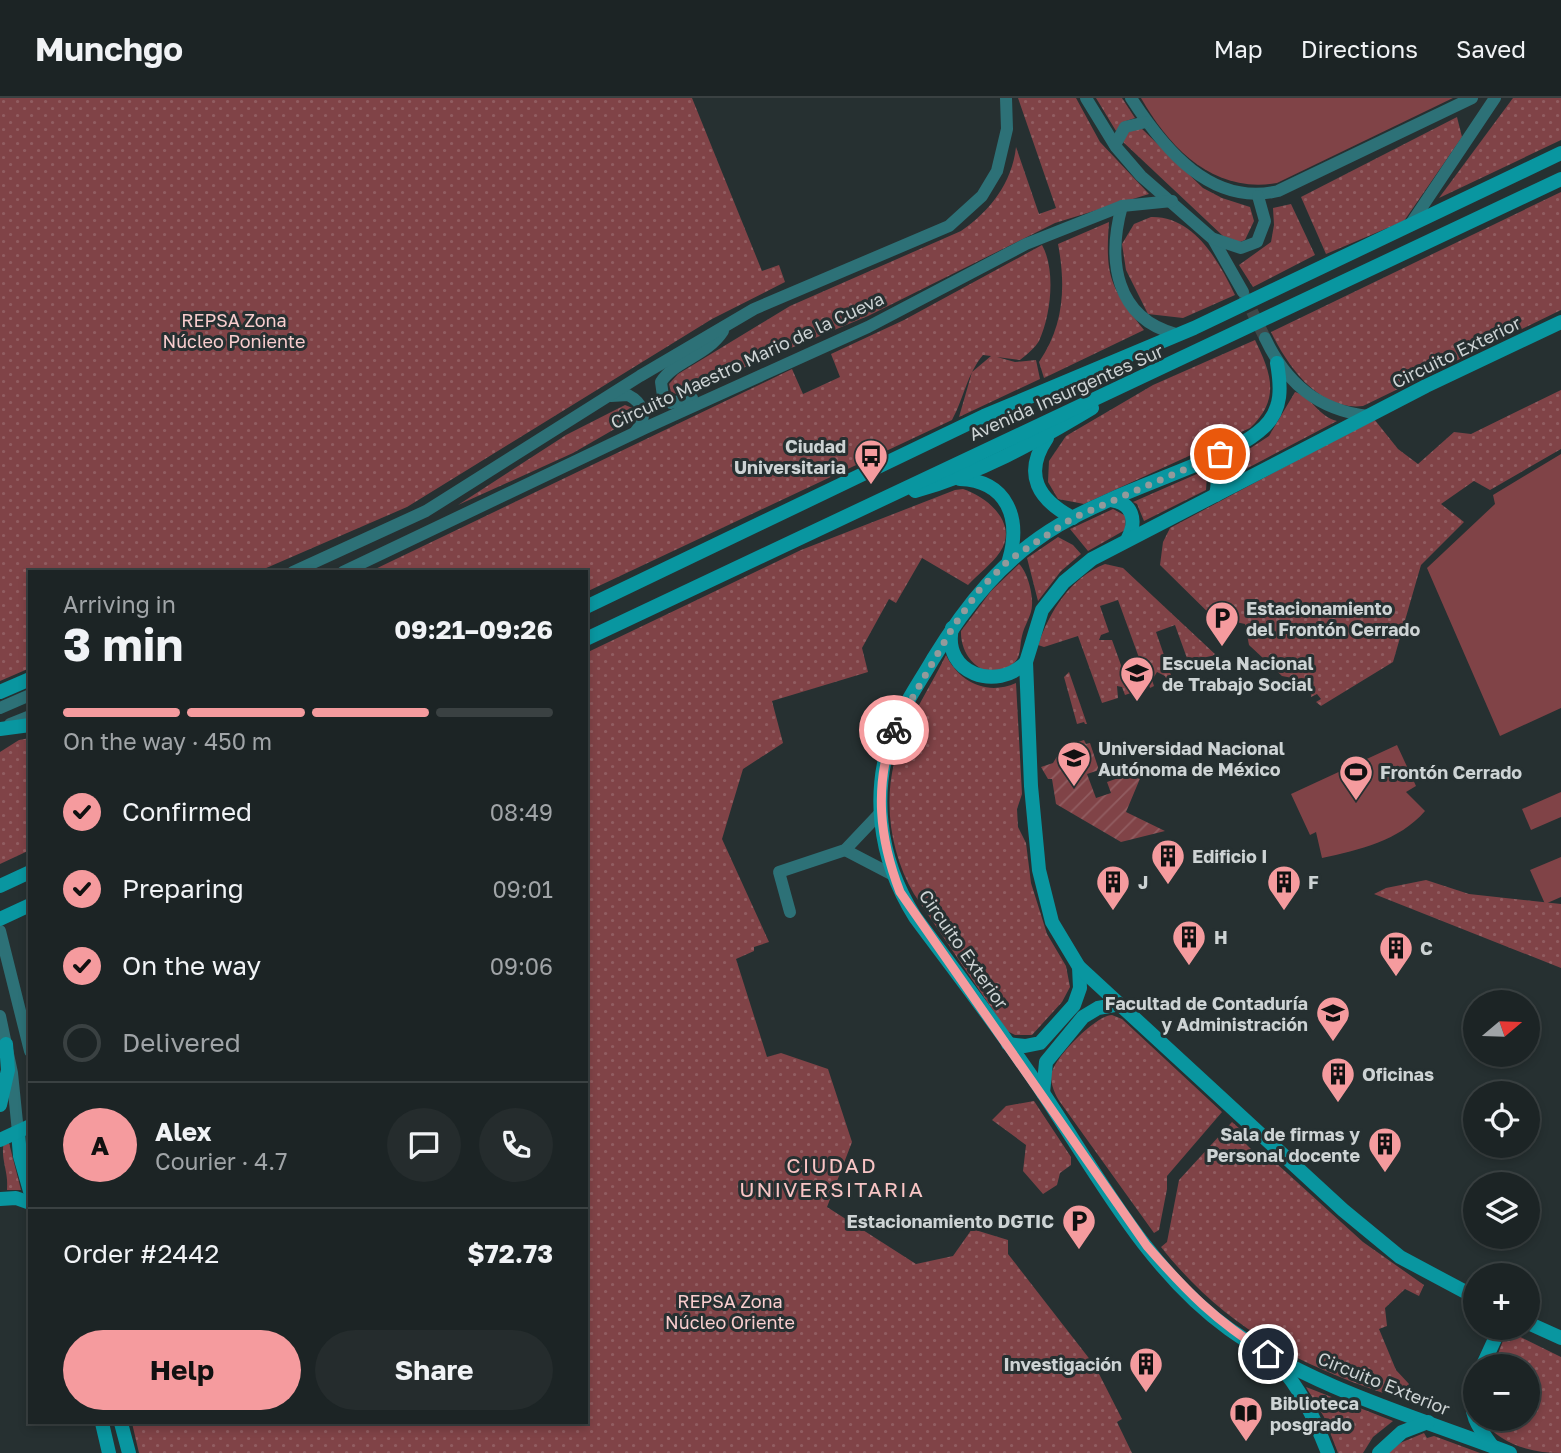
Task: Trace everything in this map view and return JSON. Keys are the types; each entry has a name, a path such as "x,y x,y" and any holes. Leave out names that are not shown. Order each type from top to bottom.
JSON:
{"street":[{"name":"Circuito Maestro Mario de la Cueva","path":"297,570 426,511 727,325 800,287 936,233 961,217 982,196 997,171 1007,129 1006,98"},
{"path":"1086,98 1115,145 1141,176 1213,239 1243,292"},
{"path":"1131,98 1146,122 1200,177 1232,192 1258,196 1278,191 1472,98"},
{"path":"1410,225 1495,98"},
{"path":"1115,145 1125,127 1146,122"},
{"name":"Avenida Insurgentes Sur","path":"588,606 984,416 1234,309 1561,153"},
{"name":"Avenida Insurgentes Sur","path":"588,638 1036,425 1134,383 1561,179"},
{"path":"1213,239 1241,248 1257,242 1265,221 1258,196"},
{"name":"Circuito Maestro Mario de la Cueva","path":"347,570 867,327 1026,244 1122,206 1172,201"},
{"path":"1122,206 1114,263 1124,294 1155,329 1176,334"},
{"name":"Circuito Exterior","path":"1463,1291 1422,1271 1381,1241 1079,967 1052,922 1041,879 1031,786 1026,662 1035,627 1053,593 1092,559 1368,416 1561,322"},
{"path":"727,325 710,348 664,377 660,386 663,396 677,404 738,376 758,376"},
{"name":"Circuito Exterior","path":"1265,338 1277,363 1281,388 1278,408 1265,426 1238,446 1073,518 1009,560 980,589 953,627 897,722 884,767 880,813 884,845 893,875 915,917 1043,1093 1147,1246 1188,1294 1229,1329 1305,1373 1510,1453"},
{"name":"Circuito Exterior","path":"1277,363 1327,406 1341,413 1368,416"},
{"path":"876,502 958,478 1048,436 1134,383"},
{"path":"611,396 628,395 641,406 642,423 630,436"},
{"path":"1048,436 1037,460 1038,487 1053,507 1073,518"},
{"path":"1201,462 1213,469 1219,481 1216,495"},
{"path":"958,478 972,479 990,486 1008,506 1014,523 1009,560"},
{"path":"1111,500 1121,502 1131,513 1133,523 1128,538"},
{"path":"953,627 951,642 955,656 971,673 986,678 1003,677 1026,662"},
{"path":"0,692 28,680"},
{"path":"0,708 28,696"},
{"path":"0,729 28,717"},
{"path":"0,729 28,725"},
{"path":"790,912 779,872 845,850 880,813"},
{"path":"845,850 893,875"},
{"path":"4,884 28,873"},
{"path":"0,919 28,906"},
{"path":"0,931 28,1044"},
{"path":"1008,1044 1026,1046 1040,1043 1074,1005 1080,988 1079,967"},
{"path":"1043,1093 1045,1062 1083,1017 1098,1008 1120,1004"},
{"path":"0,1016 24,1129 20,1156 28,1184"},
{"path":"0,1105 8,1070 6,1044"},
{"path":"0,1140 24,1129"},
{"path":"0,1199 16,1198 28,1202"},
{"path":"1540,1328 1561,1338"},
{"path":"1268,1354 1290,1376 1306,1402 1328,1453"},
{"path":"1378,1453 1402,1432 1428,1422"},
{"path":"102,1424 109,1453"},
{"path":"121,1424 129,1453"},
{"path":"1482,1431 1492,1446"}],"green space":[{"name":"REPSA Zona Núcleo Poniente","path":"0,98 692,98 762,271 779,265 785,282 712,319 407,507 262,570 28,570 28,669 0,681"},
{"path":"1018,98 1076,98 1100,142 1149,194 1055,223 868,316 702,385 676,394 671,392 669,384 678,374 790,306 961,231 998,195 1010,172 1016,147 1039,214 1056,208"},
{"path":"1096,98 1122,98 1135,118 1123,122 1116,131"},
{"path":"1141,98 1453,98 1277,183 1254,185 1233,182 1196,164 1166,134"},
{"path":"1513,98 1561,98 1561,140 1439,198"},
{"path":"1457,117 1462,137 1404,221 1326,254 1301,197"},
{"path":"1139,126 1203,188 1222,198 1250,207 1254,221 1245,240 1240,242 1223,236 1122,141 1123,135"},
{"path":"1561,192 1561,310 1363,406 1347,406 1319,394 1296,372 1271,332"},
{"path":"1291,204 1315,255 1253,287 1239,265 1271,242 1273,208"},
{"path":"1151,217 1180,224 1203,242 1235,295 1183,318 1148,314 1126,270 1122,244 1134,224"},
{"path":"1109,222 1108,256 1112,280 1144,330 1044,378 1039,362 1054,334 1061,305 1062,275 1058,244"},
{"path":"1042,245 1049,267 1050,293 1039,341 1020,360 997,357 1015,362 1036,360 1040,379 959,417 972,373 952,420 588,591 588,570 373,570 792,369 803,394 840,377 831,354 904,320","holes":["983,355 991,356 972,372"]},
{"path":"1255,340 1269,375 1270,386 1266,407 1250,428 1084,504 1058,499 1048,482 1049,461 1066,436 1153,385"},
{"path":"1561,390 1561,449 1490,490 1474,481 1441,504 1464,522 1421,565 1393,662 1321,706 1316,702 1321,699 1317,694 1311,697 1313,682 1282,676 1249,645 1245,624 1236,622 1226,630 1160,565 1163,542 1170,528 1374,419 1398,449 1418,464 1454,432 1471,434"},
{"path":"1295,392 1337,421 1227,479 1221,463 1269,436"},
{"path":"625,405 635,409 632,419 573,453 458,505 566,435"},
{"path":"1561,454 1561,708 1500,736 1427,568 1495,504 1493,495"},
{"path":"1199,473 1207,476 1206,490 1144,521 1137,504 1133,502"},
{"name":"REPSA Zona Núcleo Oriente","path":"963,489 982,498 998,513 1003,522 1005,542 993,561 968,585 922,558 896,603 889,599 862,648 868,672 772,701 783,743 743,769 722,839 769,942 754,947 754,951 736,959 767,1057 781,1053 828,1069 852,1142 827,1207 916,1264 953,1256 972,1229 1008,1240 1008,1254 1095,1366 1122,1419 1117,1422 1132,1453 139,1453 132,1424 588,1424 588,652 801,550"},
{"path":"1113,509 1126,516 1125,530 1088,551 1070,529"},
{"path":"1058,537 1073,545 1081,554 1061,571 1038,601 1027,558"},
{"path":"1019,564 1030,589 1031,613 1015,662 997,672 988,671 979,667 966,653 961,631 991,591"},
{"path":"1105,564 1123,568 1216,655 1188,661 1175,625 1156,632 1173,681 1168,683 1165,676 1157,672 1152,680 1154,686 1150,688 1118,600 1100,606 1109,632 1101,635 1099,640 1112,640 1131,693 1125,695 1122,687 1117,686 1118,698 1102,703 1078,636 1044,647 1038,645 1063,597 1081,578"},
{"path":"946,655 958,673 975,684 995,688 1016,683 1022,794 1017,809 1018,827 1026,843 1031,883 1047,934 1066,966 1070,987 1062,1002 1032,1035 1015,1035 1007,1031 914,894 905,877 893,839 889,800 895,761 911,720"},
{"path":"1069,672 1087,724 1077,724 1064,677"},
{"path":"28,738 28,851 0,864 0,752 19,740"},
{"path":"1084,740 1086,744 1090,743 1099,770 1087,774 1096,798 1111,793 1107,782 1144,769 1126,812 1165,831 1121,842 1056,804 1052,779 1048,779 1041,767 1053,763 1063,747"},
{"name":"Frontón Cerrado","path":"1397,745 1416,786 1406,792 1425,811 1403,830 1378,843 1322,858 1316,832 1310,835 1291,794"},
{"path":"1561,792 1561,817 1531,830 1522,809"},
{"path":"1561,857 1561,897 1545,904 1530,870"},
{"path":"1426,880 1469,894 1561,904 1561,968 1374,894 1386,888"},
{"path":"1112,1015 1122,1019 1222,1112 1167,1176 1159,1230 1154,1233 1060,1102 1052,1083 1053,1068 1067,1049 1096,1022"},
{"path":"1034,1101 1071,1157 1071,1165 1060,1173 1057,1185 1043,1194 1023,1171 1026,1145 992,1120 1006,1106"},
{"path":"1232,1122 1240,1129 1241,1139 1254,1152 1264,1152 1363,1242 1424,1285 1419,1296 1405,1289 1385,1308 1387,1326 1379,1329 1396,1370 1409,1384 1402,1396 1385,1390 1383,1393 1318,1368 1261,1337 1209,1298 1161,1247 1167,1242 1179,1180"},
{"path":"4,1141 9,1143 21,1190 7,1190"},
{"path":"1503,1340 1526,1340 1561,1357 1561,1453 1527,1449 1507,1441 1492,1431 1540,1431 1540,1354 1498,1354"},
{"path":"1306,1387 1393,1421 1373,1437 1363,1453 1338,1453 1324,1417"},
{"path":"1424,1433 1427,1438 1434,1436 1480,1453 1388,1453 1400,1443"}],"tunnel":[{"path":"1244,295 1265,338"}],"way so far":[{"path":"894,730 953,627 980,589 1009,560 1059,525 1220,454"}],"place":[{"name":"Ciudad Universitaria","path":"871,486"},
{"name":"Estacionamiento del Frontón Cerrado","path":"1222,648"},
{"name":"Escuela Nacional de Trabajo Social","path":"1137,703"},
{"name":"Universidad Nacional Autónoma de México","path":"1074,788"},
{"name":"Frontón Cerrado","path":"1356,802"},
{"name":"Edificio I","path":"1168,886"},
{"name":"J","path":"1113,912"},
{"name":"F","path":"1284,912"},
{"name":"H","path":"1189,967"},
{"name":"C","path":"1396,978"},
{"name":"Facultad de Contaduría y Administración","path":"1333,1043"},
{"name":"Oficinas","path":"1338,1104"},
{"name":"Sala de firmas y Personal docente","path":"1385,1174"},
{"name":"Estacionamiento DGTIC","path":"1079,1251"},
{"name":"Investigación","path":"1146,1394"},
{"name":"Biblioteca posgrado","path":"1246,1443"}],"district":[{"name":"CIUDAD UNIVERSITARIA","path":"832,1177"}],"route":[{"path":"894,730 884,767 880,813 884,845 900,892 915,917 1043,1093 1070,1137 1147,1246 1188,1294 1209,1313 1268,1354"}]}
